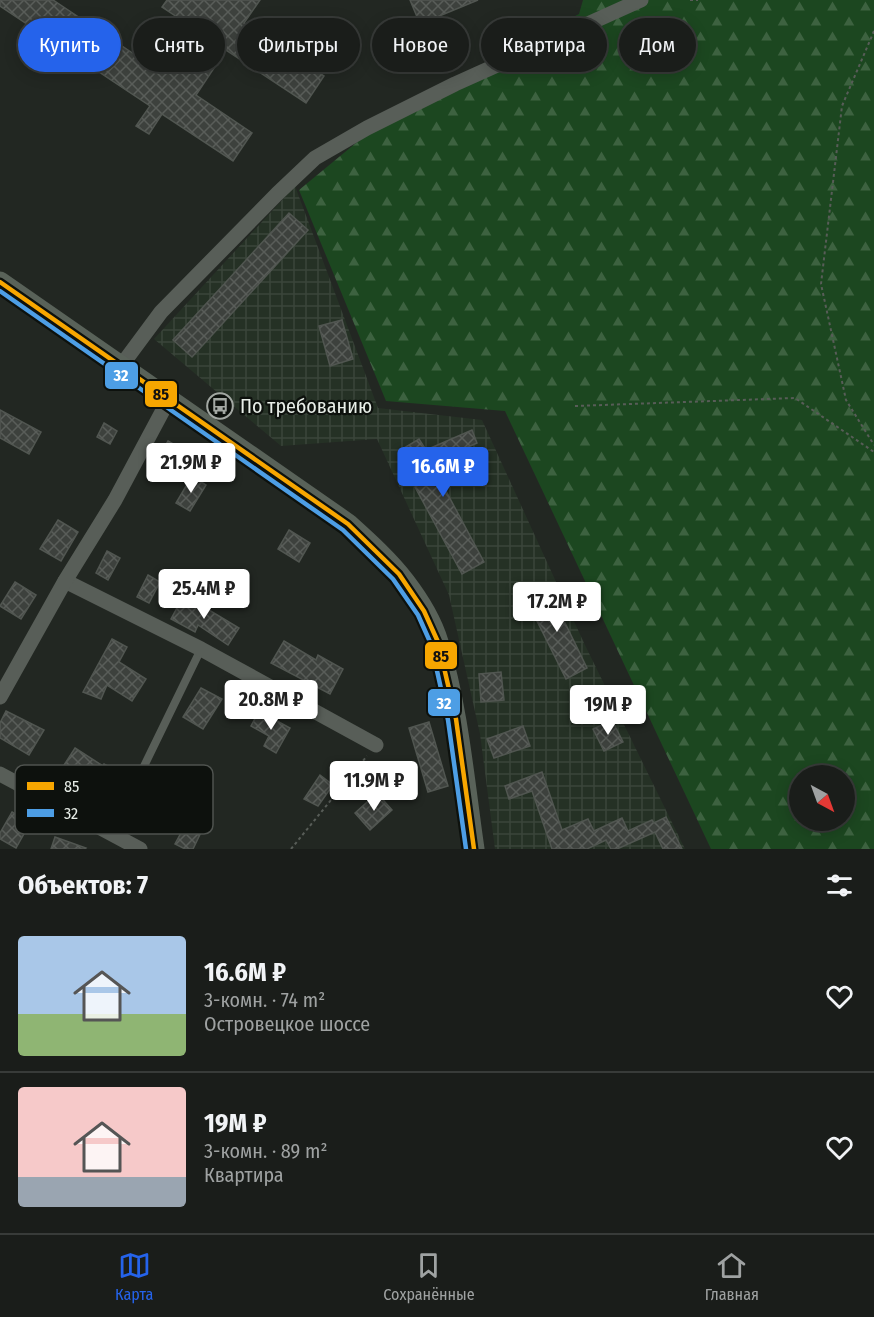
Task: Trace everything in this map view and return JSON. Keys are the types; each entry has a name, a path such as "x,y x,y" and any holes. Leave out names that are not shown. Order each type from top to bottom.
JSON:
{"main road":[{"path":"0,282 348,524 382,555 406,583 438,640 451,700 474,849"}],"street":[{"path":"121,366 160,312 315,158 367,128 455,84 641,0"},
{"path":"0,697 65,581 115,500 170,399"},
{"path":"65,581 201,649 376,745"},
{"path":"0,774 15,782"},
{"path":"111,834 140,849"}],"lane":[{"path":"145,765 201,649"}],"path":[{"path":"690,0 698,0"},
{"path":"874,31 842,106 821,284 846,400 874,445"},
{"path":"575,406 795,398 874,452"},
{"path":"291,849 376,745"}],"shaded area":[{"path":"295,186 378,408 482,420 584,643 685,849 495,849 480,734 449,595 377,439 281,446 154,339"}],"green space":[{"path":"583,0 874,0 874,849 711,849 505,411 386,401 299,190 362,138 481,67 481,72 607,72 607,18 571,18 579,14"}],"building":[{"path":"0,0 53,0 80,18 18,18 0,6"},
{"path":"167,0 260,0 247,18 237,18 237,57 225,52 225,18 178,18 162,7"},
{"path":"410,0 478,0 434,18 418,18"},
{"path":"121,45 133,53 133,72 211,72 196,95 252,133 233,161 162,114 149,134 136,126 150,106 99,72 121,72"},
{"path":"259,72 318,72 324,76 306,103"},
{"path":"289,213 308,230 192,357 173,340"},
{"path":"342,320 353,359 330,366 319,326"},
{"path":"0,410 41,432 29,454 0,438"},
{"path":"104,423 117,431 110,444 97,437"},
{"path":"472,430 477,443 431,463 484,562 462,574 415,487 420,484 399,451 419,439 426,450"},
{"path":"168,441 187,452 175,473 156,462"},
{"path":"192,476 206,485 190,511 176,503"},
{"path":"58,520 78,532 61,561 40,549"},
{"path":"289,530 310,543 299,562 278,549"},
{"path":"107,551 120,558 108,580 96,573"},
{"path":"148,575 160,582 149,603 137,597"},
{"path":"15,582 36,595 21,619 0,606"},
{"path":"548,588 587,668 566,679 526,599"},
{"path":"184,595 239,628 228,645 198,625 195,632 171,619"},
{"path":"112,639 127,647 119,662 146,679 132,701 107,685 101,699 83,692"},
{"path":"284,641 316,660 318,655 343,669 330,694 271,663"},
{"path":"501,672 504,700 481,702 479,674"},
{"path":"201,688 222,699 203,729 183,717"},
{"path":"6,711 44,730 29,755 0,738 0,723"},
{"path":"259,711 290,728 276,753 264,746 269,736 251,726"},
{"path":"612,720 623,742 604,751 593,729"},
{"path":"429,722 448,786 428,792 409,728"},
{"path":"523,726 530,746 494,758 487,739"},
{"path":"75,748 101,765 64,765"},
{"path":"542,772 562,830 588,819 594,831 622,818 628,831 652,820 654,823 666,817 682,849 663,849 655,832 617,849 611,849 606,840 587,849 552,849 532,791 509,799 505,786"},
{"path":"320,775 333,785 318,806 304,799"},
{"path":"377,793 392,810 370,830 355,813"},
{"path":"12,812 15,814 15,834 24,834 16,848 0,839 0,833"},
{"path":"180,834 200,834 193,849 185,849 175,844"},
{"path":"55,837 86,848 51,849"}],"transit line":[{"name":"85","path":"0,282 348,524 399,574 424,611 438,642 456,719 474,849"},
{"name":"32","path":"0,291 343,530 393,579 418,615 431,644 448,720 466,849"}],"place":[{"name":"По требованию","path":"220,406"}]}
